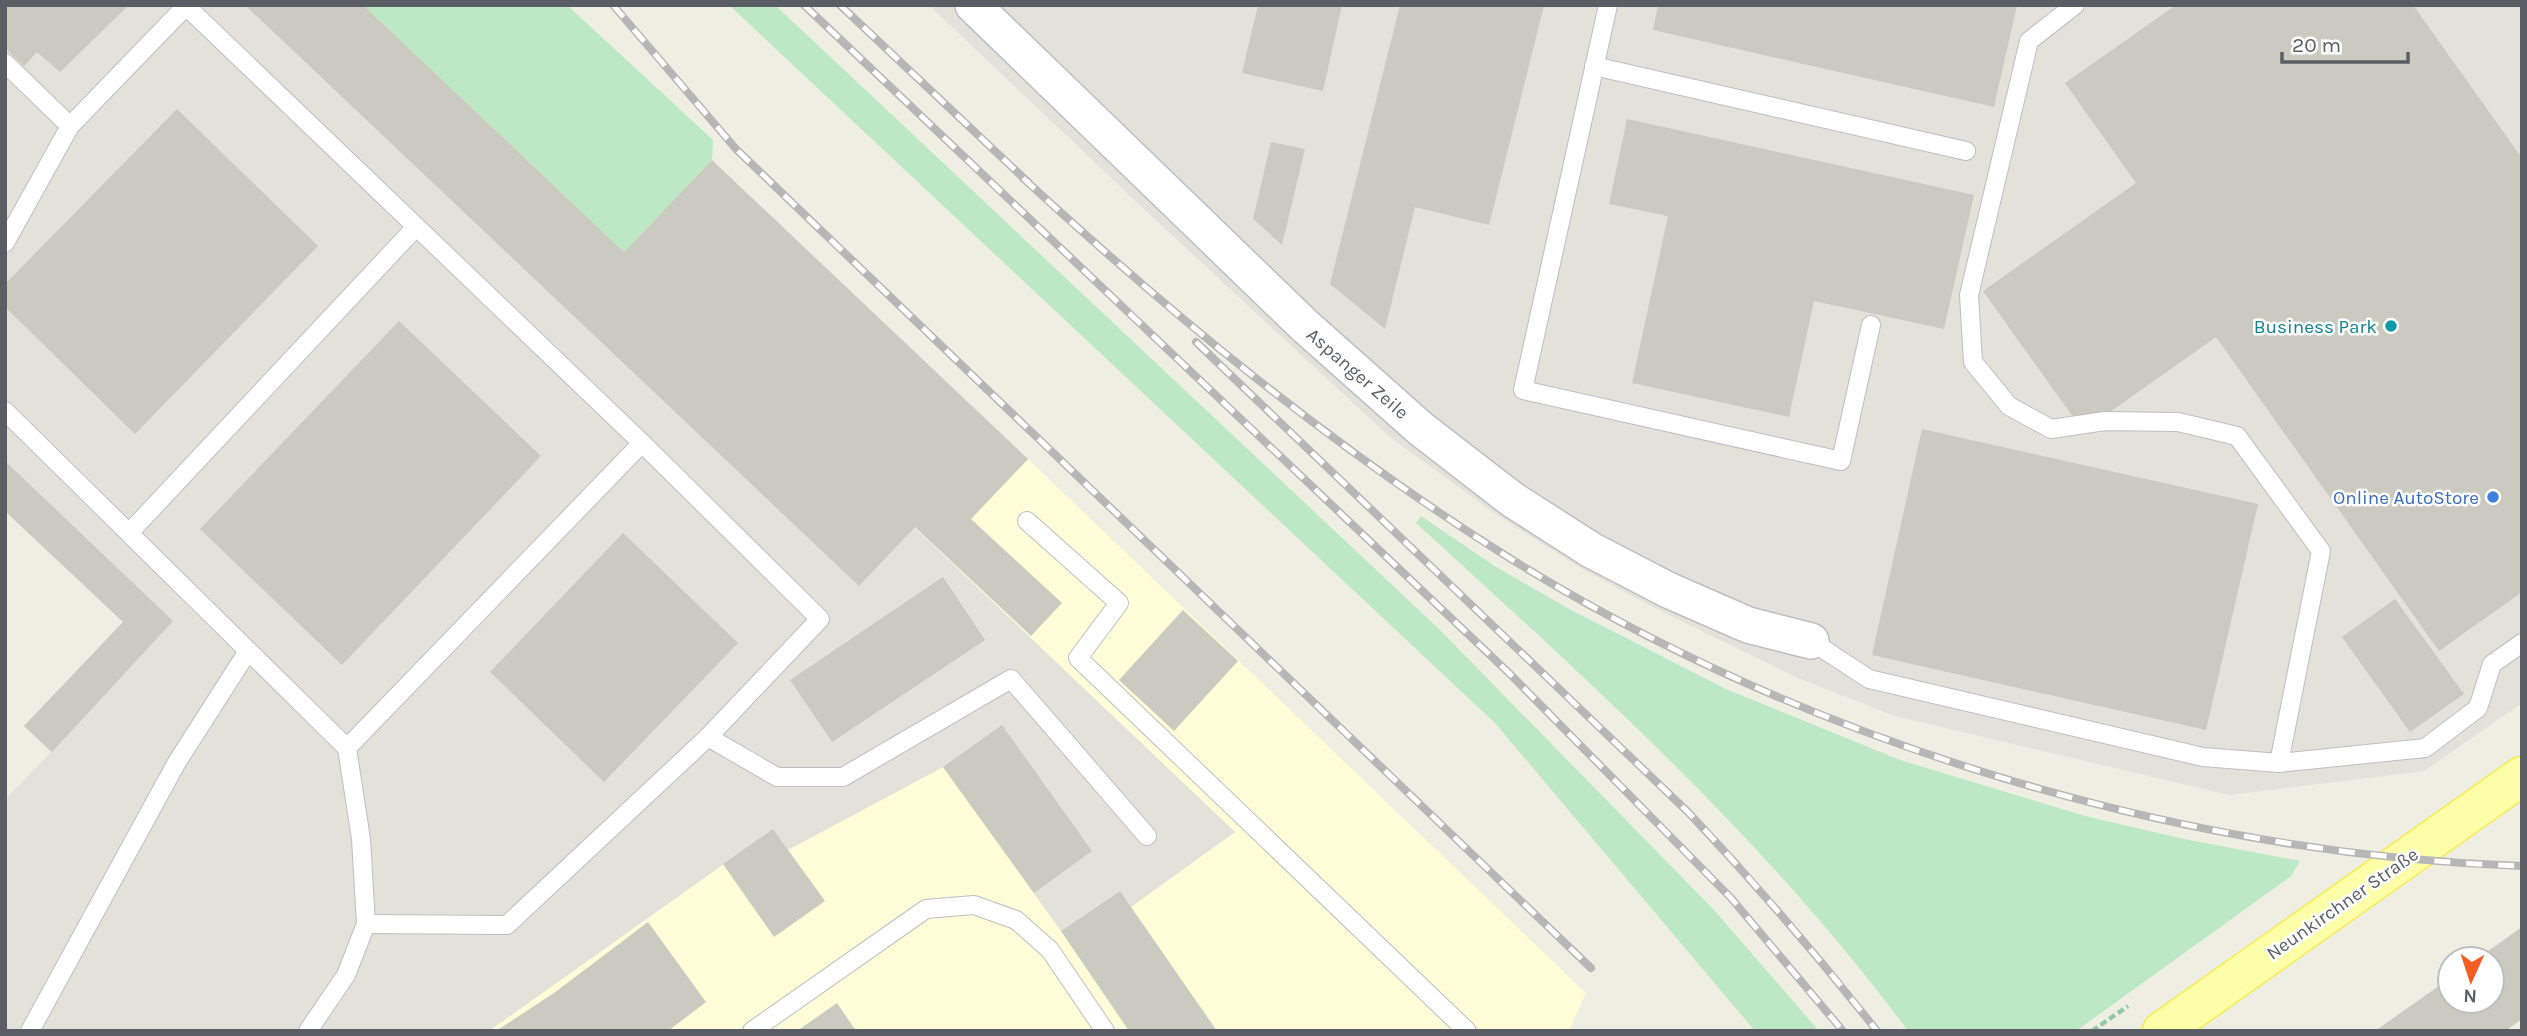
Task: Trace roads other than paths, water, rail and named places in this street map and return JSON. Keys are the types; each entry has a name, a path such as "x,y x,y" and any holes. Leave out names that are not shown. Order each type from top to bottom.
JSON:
{"main road":[{"name":"Neunkirchner Straße","path":"2162,1031 2522,776"}],"street":[{"name":"Aspanger Zeile","path":"973,5 1304,325 1422,429 1513,500 1591,550 1668,590 1748,625 1811,641"}],"lane":[{"path":"1608,5 1523,390 1842,461 1871,325"},
{"path":"2074,5 2029,41 1969,295 1973,362 2008,406 2051,429 2105,421 2178,422 2237,436 2321,551 2279,763"},
{"path":"5,243 70,126 186,6 642,443 820,619 708,737 507,925 366,924"},
{"path":"5,63 70,126"},
{"path":"1594,66 1966,150"},
{"path":"129,533 416,227"},
{"path":"5,411 346,748 361,839 366,924 346,975 308,1031"},
{"path":"346,748 642,443"},
{"path":"1027,522 1119,603 1078,658 1466,1031"},
{"path":"1811,641 1869,679 2203,757 2279,763 2425,748 2478,708 2492,664 2522,643"},
{"path":"30,1031 177,762 248,650"},
{"path":"708,737 777,777 843,777 1011,679 1147,836"},
{"path":"752,1031 926,909 974,905 1016,920 1050,950 1105,1031"}],"railway":[{"path":"613,5 736,149 1591,968"},
{"path":"804,5 1509,673 1731,898 1843,1031"},
{"path":"840,5 1029,183"},
{"path":"1023,178 1195,329 1376,469 1503,554 1617,620 1738,679 1863,731 1992,775 2124,811 2257,838 2390,857 2522,866"},
{"path":"1196,342 1688,812 1785,920 1877,1031"}],"place":[{"name":"Business Park","path":"2391,326"},
{"name":"Online AutoStore","path":"2493,497"}]}
